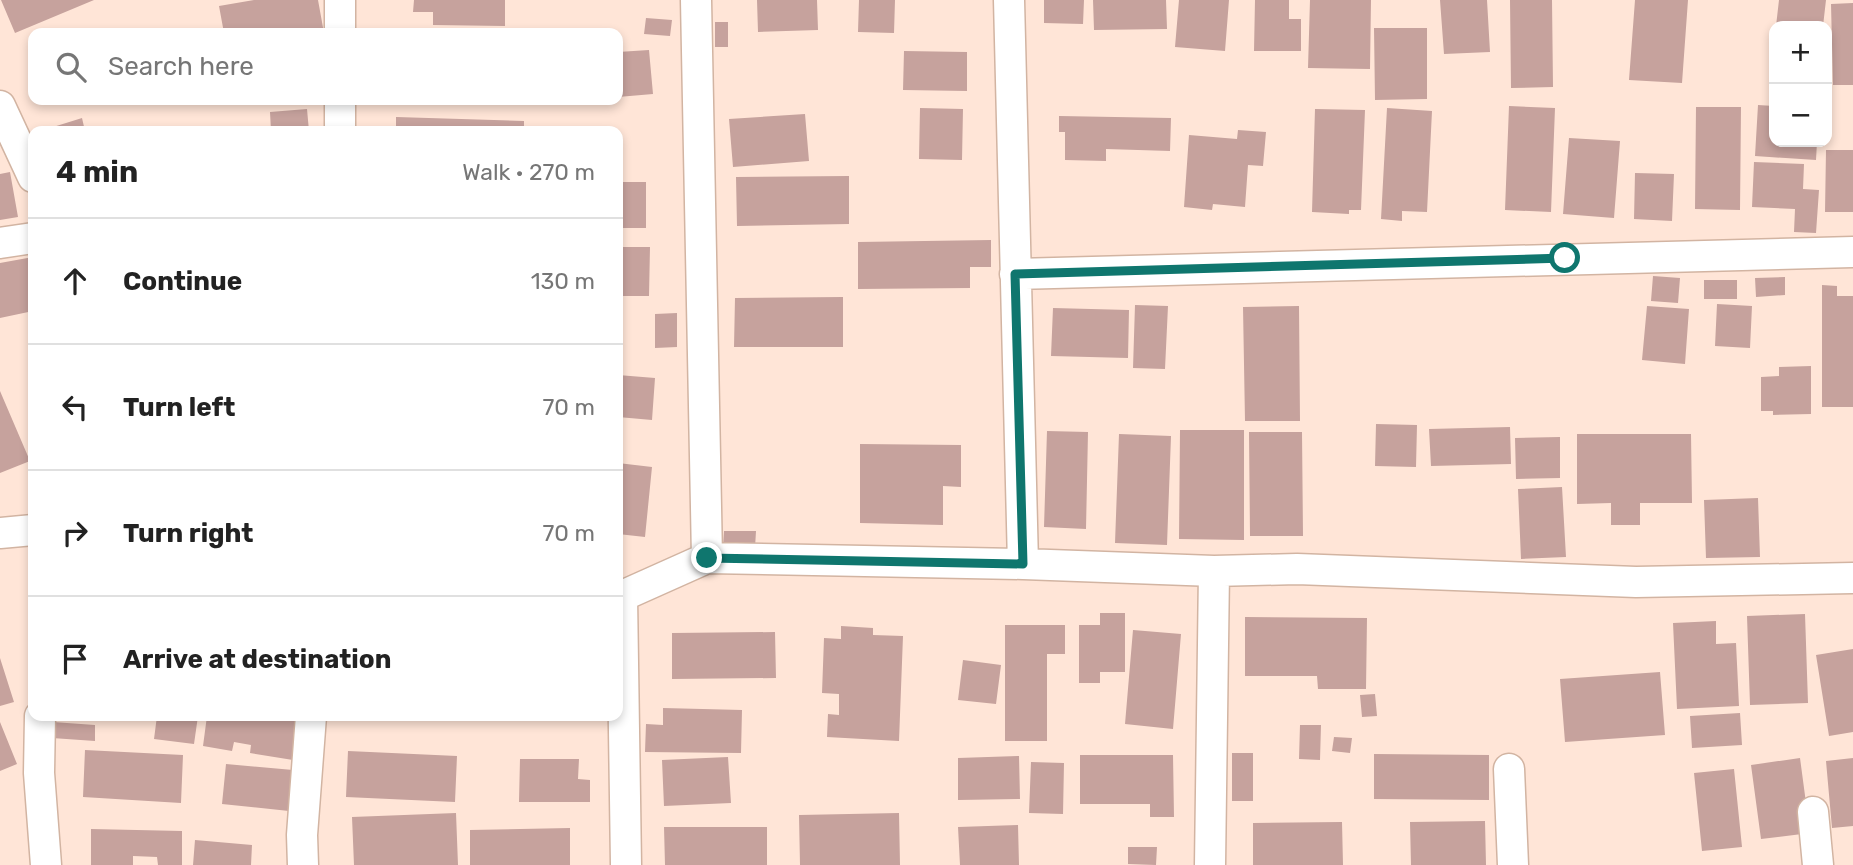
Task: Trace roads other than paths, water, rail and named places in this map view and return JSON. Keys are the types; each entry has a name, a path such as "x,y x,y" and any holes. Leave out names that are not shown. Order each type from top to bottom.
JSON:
{"street":[{"path":"340,0 340,28"},
{"path":"696,0 707,558"},
{"path":"1009,0 1023,564"},
{"path":"340,105 340,126"},
{"path":"0,106 28,166"},
{"path":"0,243 28,238"},
{"path":"1015,274 1853,251"},
{"path":"0,533 28,530"},
{"path":"623,595 707,558 1023,564 1214,571 1297,569 1636,583 1853,578"},
{"path":"1210,865 1214,571"},
{"path":"40,721 39,773 46,865"},
{"path":"303,865 302,835 311,721"},
{"path":"623,721 626,865"},
{"path":"1509,769 1513,865"},
{"path":"1813,812 1818,865"}]}
